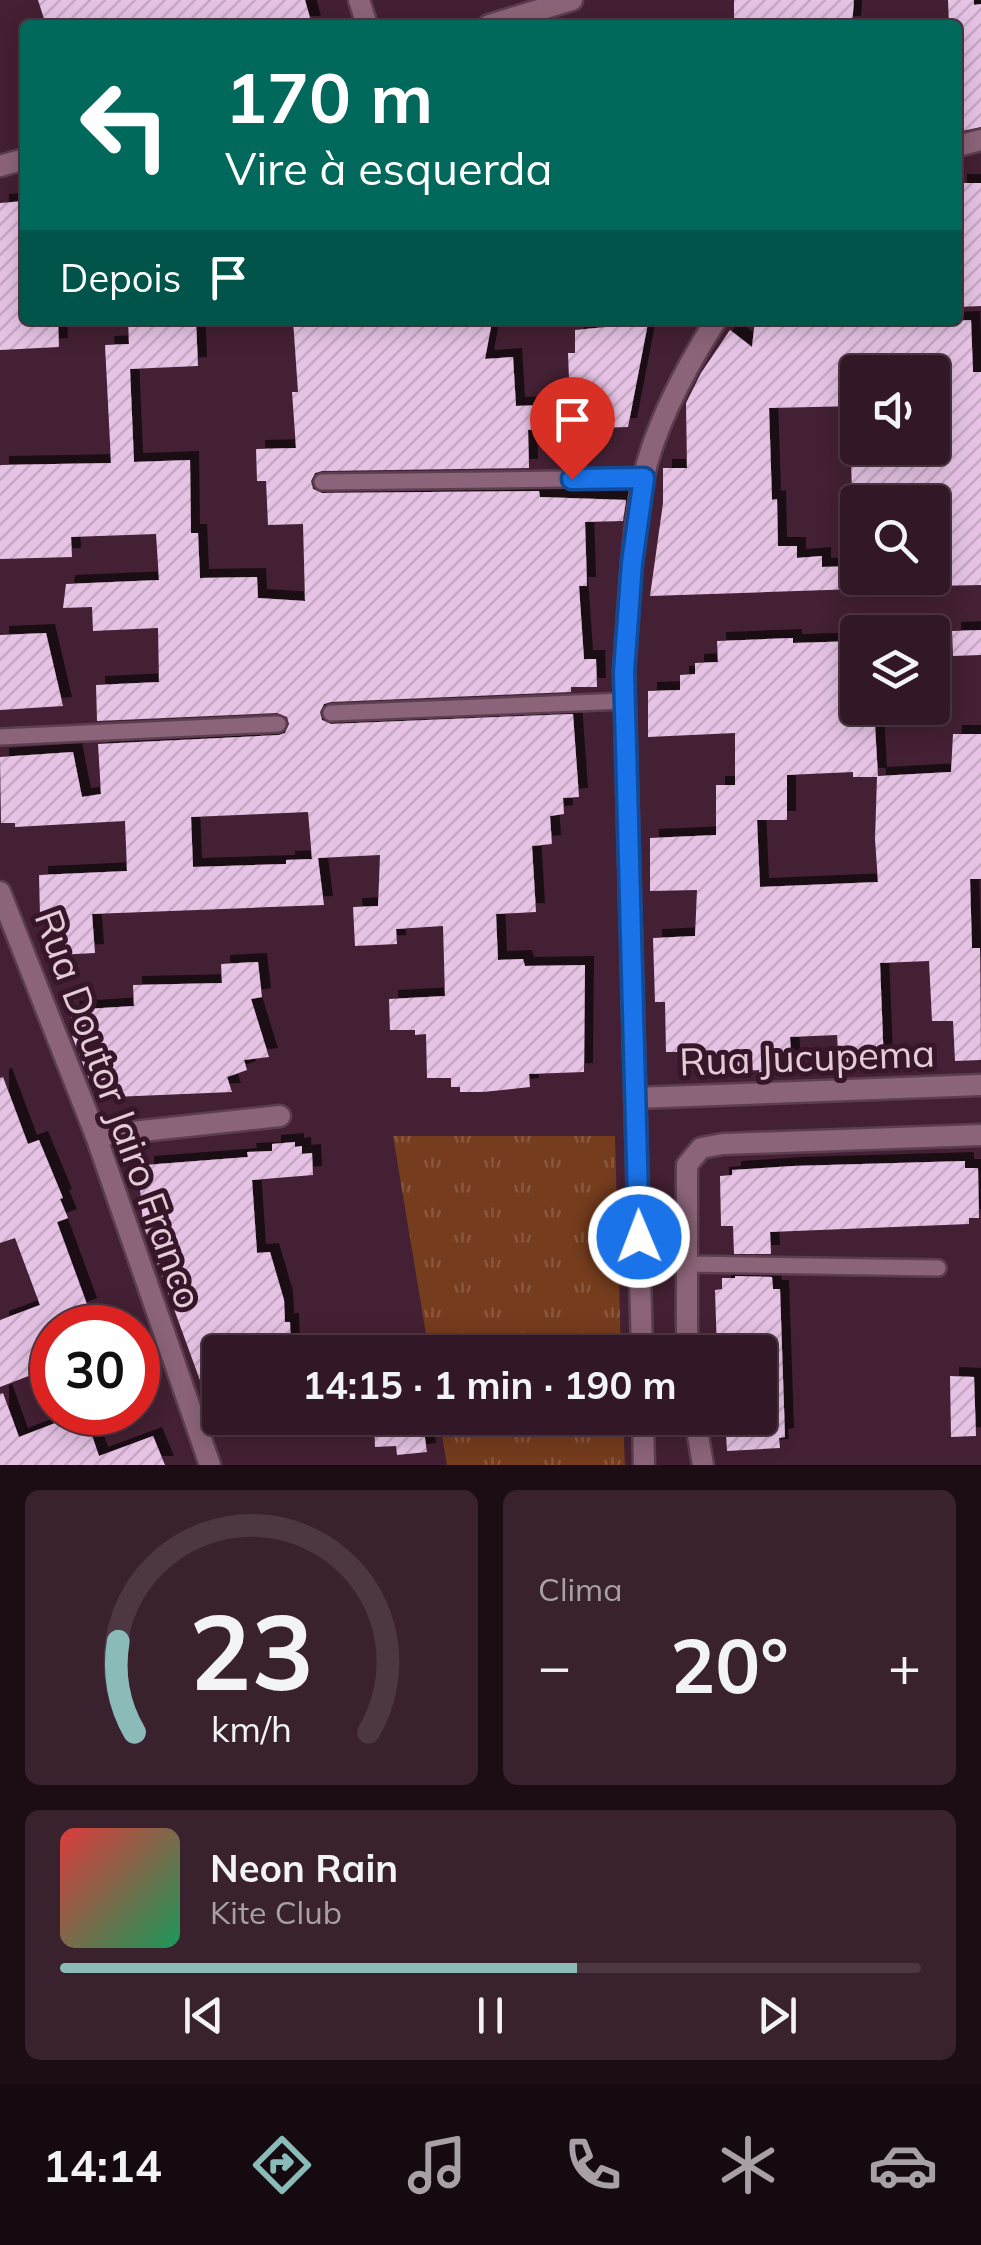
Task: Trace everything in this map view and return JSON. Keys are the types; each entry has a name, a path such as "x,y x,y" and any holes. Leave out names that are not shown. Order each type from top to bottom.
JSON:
{"street":[{"path":"506,20 572,0"},
{"path":"642,1335 624,672 630,581 644,478 669,407 713,325"},
{"name":"Rua Doutor Jairo Franco","path":"0,892 96,1136 210,1465"},
{"name":"Rua Jucupema","path":"635,1098 981,1085"},
{"path":"96,1136 280,1116"},
{"path":"687,1335 687,1165 701,1148 981,1135"},
{"path":"643,1435 644,1465"},
{"path":"698,1435 702,1465"}],"lane":[{"path":"322,482 644,478"},
{"path":"332,713 625,701"},
{"path":"0,737 278,724"},
{"path":"686,1264 938,1268"}],"green space":[{"path":"393,1136 615,1136 621,1335 426,1335"},
{"path":"442,1435 624,1435 625,1465 447,1465"}],"building":[{"path":"38,0 305,0 311,20 44,20"},
{"path":"734,0 854,0 852,20 734,20"},
{"path":"948,0 974,0 974,5 981,4 981,127 962,131 962,20 949,20"},
{"path":"962,183 981,183 981,306 962,307"},
{"path":"20,201 20,325 58,325 59,347 0,350 0,203"},
{"path":"962,320 971,320 973,372 981,372 981,585 950,586 950,485 852,485 851,465 950,465 950,355 840,355 840,406 769,408 778,546 797,546 797,558 822,556 822,567 840,566 840,590 650,596 663,503 663,468 687,468 686,403 730,330 752,347 754,325 962,325"},
{"path":"128,325 196,325 198,366 130,369 134,462 190,460 191,533 198,533 200,578 257,577 258,598 305,601 303,524 268,525 266,481 257,481 256,449 296,448 292,392 298,392 293,325 491,327 485,359 513,357 516,406 570,404 568,353 575,353 575,330 648,325 628,427 528,430 529,468 322,471 315,473 311,481 313,489 322,493 539,491 540,497 626,500 623,521 585,522 587,586 579,586 584,659 596,659 597,687 571,687 571,692 331,702 324,704 320,712 322,720 331,724 573,714 579,797 563,798 564,814 550,816 552,844 532,846 536,912 496,914 498,960 523,959 525,966 585,965 584,1072 529,1074 530,1087 483,1092 460,1092 460,1087 451,1087 451,1078 427,1078 426,1034 390,1030 389,999 445,996 443,926 396,929 397,944 355,946 353,907 378,906 380,855 318,858 324,905 92,914 95,953 56,955 53,916 40,916 39,875 127,871 125,821 15,827 15,823 1,823 0,757 73,752 82,797 101,794 98,744 279,735 285,733 289,724 287,717 277,713 97,721 96,685 159,682 158,628 93,631 92,607 63,608 66,584 159,580 156,534 71,537 72,557 0,559 0,465 111,463 105,345 129,344","holes":["308,812 312,859 286,860 286,864 193,867 191,817"]},
{"path":"981,630 981,655 953,656 952,631"},
{"path":"46,633 63,706 0,710 0,635"},
{"path":"793,638 793,643 840,642 840,725 875,725 878,776 951,772 953,734 981,734 981,879 970,879 972,948 980,948 981,1060 955,1061 953,1021 932,1021 929,961 880,963 884,1065 839,1067 837,1035 790,1037 792,1072 724,1072 724,1058 666,1052 665,1002 655,1002 653,938 695,936 697,890 650,891 650,838 716,835 716,785 735,785 735,733 648,737 648,691 680,690 680,675 695,674 695,663 718,662 717,641","holes":["853,772 853,777 877,777 878,882 760,887 757,820 787,820 787,775"]},
{"path":"258,962 262,997 251,999 269,1057 244,1060 247,1070 227,1077 232,1092 113,1097 107,1082 92,1087 72,1036 75,1035 70,1010 134,1006 133,985 222,983 221,964"},
{"path":"3,1077 28,1144 39,1140 63,1198 60,1199 68,1218 57,1222 87,1305 40,1305 15,1238 0,1243"},
{"path":"295,1142 295,1147 302,1146 302,1154 312,1153 313,1175 252,1180 257,1253 270,1252 290,1335 202,1335 202,1386 143,1224 140,1189 145,1189 145,1165 248,1157 247,1152 272,1151 272,1144"},
{"path":"965,1161 965,1168 978,1168 979,1218 969,1218 969,1224 770,1232 771,1254 734,1254 733,1226 721,1226 720,1176 732,1175 732,1170"},
{"path":"772,1277 773,1289 780,1289 785,1437 779,1438 780,1448 727,1451 726,1435 777,1435 777,1335 716,1335 715,1290 722,1289 722,1278"},
{"path":"30,1309 30,1375 0,1387 0,1320"},
{"path":"950,1376 974,1377 976,1436 951,1437"},
{"path":"3,1393 19,1437 30,1433 92,1435 99,1456 153,1436 165,1465 0,1465"},
{"path":"375,1435 424,1435 427,1452 397,1455 396,1446 375,1447"}],"route":[{"path":"572,479 644,478 632,563 624,672 639,1237"}]}
